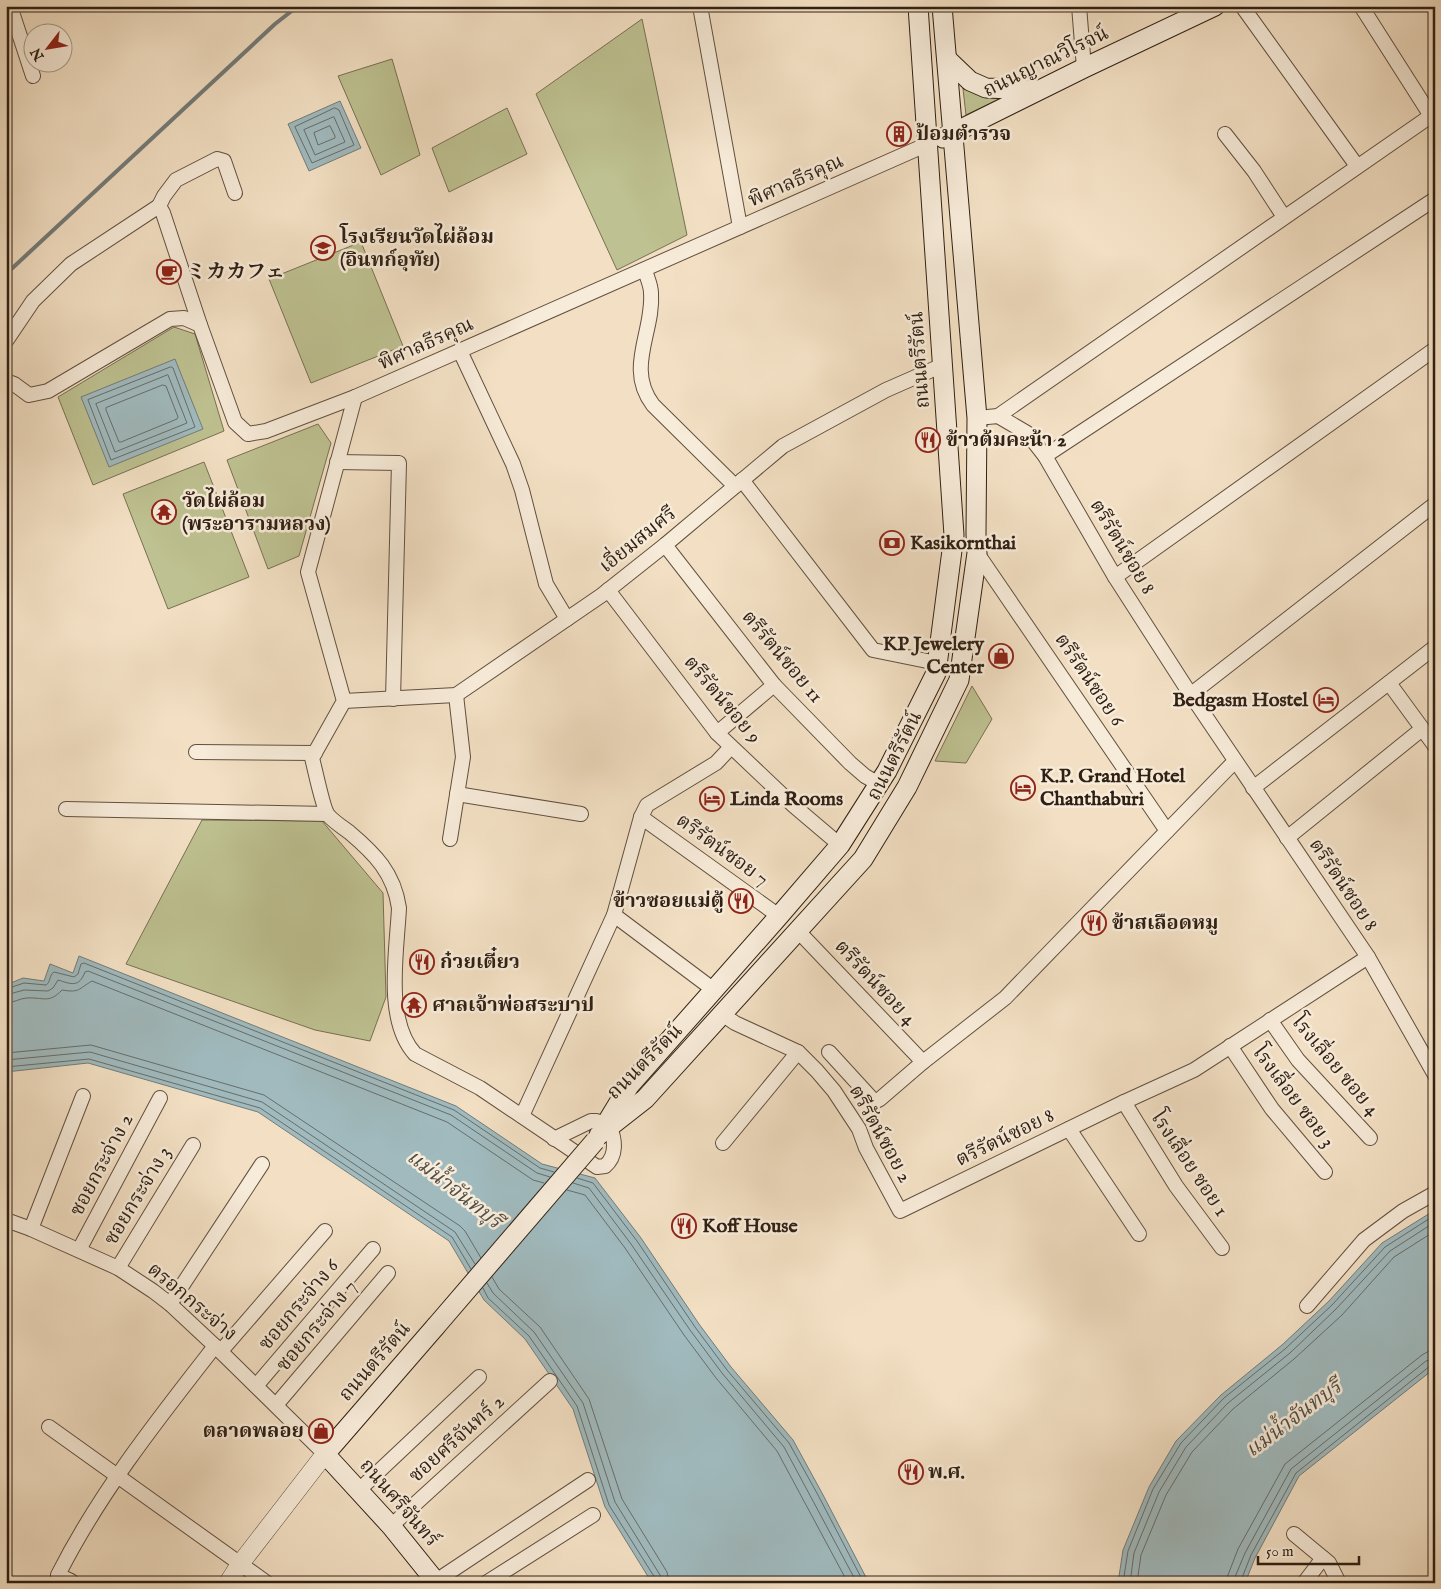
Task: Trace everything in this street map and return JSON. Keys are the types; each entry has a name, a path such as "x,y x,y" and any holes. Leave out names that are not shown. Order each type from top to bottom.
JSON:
{"main road":[{"name":"ถนนตรีรัตน์","path":"325,1454 602,1132 629,1086 840,845 887,772 936,673 954,535 918,6"},
{"name":"ถนนตรีรัตน์","path":"602,1132 645,1099 863,859 907,787 959,680 977,553 977,418 942,6"},
{"name":"ถนนญาณวิโรจน์","path":"928,144 953,134 1084,68 1215,6"},
{"path":"946,59 970,82 986,88 1041,90"},
{"name":"ถนนศรีจันทร์","path":"325,1454 391,1526 437,1582"}],"street":[{"path":"10,6 33,76"},
{"path":"700,6 740,227"},
{"path":"1079,6 1084,68"},
{"path":"1242,6 1357,166"},
{"path":"977,418 998,416 1433,115 1361,6"},
{"path":"1225,134 1254,171 1284,217"},
{"name":"พิศาลธีรคุณ","path":"200,325 235,422 248,434 266,431 355,398 928,144"},
{"path":"6,341 33,301 71,264 159,206 176,180 217,159 224,161 235,193"},
{"path":"1045,456 1435,199"},
{"path":"159,206 163,213 200,325"},
{"path":"645,270 651,292 640,369 642,387 646,396 653,405 738,483 873,650 937,663"},
{"path":"6,381 14,384 29,396 48,392 170,320 184,318 200,325"},
{"path":"1115,577 1435,349"},
{"path":"460,351 513,464 522,490 546,584 567,619"},
{"name":"เอี่ยมสมศรี","path":"456,695 608,590 783,446 886,390 943,365"},
{"path":"355,398 308,572 344,701 312,758 327,814 377,859 390,876 397,893 400,908 395,999 400,1026 410,1047 422,1058 469,1082 522,1116 554,1139 593,1165 601,1168 608,1163 614,1149 614,1139 602,1132 596,1121 554,1139"},
{"name":"ตรีรัตน์ซอย 8","path":"900,1211 1194,1070 1368,957 1190,695 1115,577 1045,456 1027,433 998,416"},
{"path":"337,462 399,463 393,698"},
{"path":"1190,695 1435,504"},
{"name":"ตรีรัตน์ซอย 11","path":"665,545 774,684 850,764 864,776 879,784"},
{"name":"ตรีรัตน์ซอย 6","path":"977,553 1167,831"},
{"name":"ตรีรัตน์ซอย 9","path":"608,590 717,733 794,806 840,845"},
{"path":"1253,788 1435,647"},
{"path":"1389,683 1435,746"},
{"path":"717,733 774,684"},
{"path":"344,701 456,695 463,757 450,840"},
{"path":"1287,838 1422,729"},
{"path":"522,1116 614,915 641,817 647,805 716,763 731,747"},
{"path":"196,752 315,753"},
{"path":"829,1052 872,1099 876,1101 922,1062 1005,998 1235,761"},
{"path":"457,794 581,814"},
{"path":"66,808 327,814"},
{"name":"ตรีรัตน์ซอย 7","path":"641,817 779,916"},
{"path":"614,915 714,990"},
{"name":"ตรีรัตน์ซอย 4","path":"798,930 922,1062"},
{"path":"1368,957 1435,1075"},
{"name":"ตรีรัตน์ซอย 2","path":"722,1014 735,1023 798,1052 817,1071 834,1091 859,1129 866,1148 900,1211"},
{"name":"โรงเลื่อย ซอย 4","path":"1270,1020 1298,1060 1370,1138"},
{"name":"โรงเลื่อย ซอย 3","path":"1230,1046 1272,1109 1325,1172"},
{"path":"723,1143 798,1052"},
{"path":"31,1229 83,1096"},
{"name":"ซอยกระจ่าง 2","path":"79,1250 160,1098"},
{"name":"โรงเลื่อย ซอย 1","path":"1124,1102 1176,1186 1222,1248"},
{"path":"1069,1129 1139,1234"},
{"name":"ซอยกระจ่าง 3","path":"118,1268 193,1145"},
{"path":"170,1304 262,1164"},
{"path":"1307,1306 1364,1240 1403,1211 1435,1193"},
{"name":"ตรอกกระจ่าง","path":"6,1220 31,1229 118,1268 170,1304 325,1454"},
{"path":"70,1583 71,1581 58,1575 94,1509 147,1433 218,1349 325,1231"},
{"name":"ซอยกระจ่าง 6","path":"256,1386 373,1249"},
{"name":"ซอยกระจ่าง 7","path":"276,1405 388,1273"},
{"path":"359,1490 479,1377"},
{"name":"ซอยศรีจันทร์ 2","path":"391,1526 550,1381"},
{"path":"49,1427 267,1583"},
{"path":"228,1583 240,1564 325,1454"},
{"path":"437,1582 588,1480"},
{"path":"486,1583 592,1515"},
{"path":"1294,1534 1329,1563 1339,1583"},
{"path":"1304,1583 1323,1558"}],"green space":[{"path":"642,19 687,235 617,270 536,94"},
{"path":"392,59 420,155 381,175 338,76"},
{"path":"962,80 1008,95 966,115"},
{"path":"507,108 527,154 449,192 432,148"},
{"path":"361,242 403,346 311,383 269,279"},
{"path":"174,327 195,334 224,431 93,485 58,397"},
{"path":"318,424 331,443 299,556 268,569 227,460"},
{"path":"204,462 249,577 168,609 123,494"},
{"path":"972,686 992,719 966,763 935,761"},
{"path":"202,820 322,821 383,893 386,997 370,1041 315,1030 126,964"}],"water":[{"path":"340,101 361,148 309,171 288,124"},
{"path":"175,359 203,429 109,467 81,397"},
{"name":"แม่น้ำจันทบุรี","path":"79,956 456,1106 542,1164 595,1178 641,1238 699,1324 731,1367 793,1440 869,1583 652,1583 605,1507 573,1409 525,1339 484,1300 449,1241 258,1112 88,1063 6,1072 6,985 23,978 44,981 50,964 73,973"},
{"name":"แม่น้ำจันทบุรี","path":"1435,1210 1435,1368 1299,1476 1255,1558 1245,1583 1118,1583 1123,1550 1149,1487 1176,1441 1221,1395 1282,1345 1329,1301 1382,1243"}],"waterway":[{"path":"6,274 275,24 298,6"}],"place":[{"name":"ป้อมตำรวจ","path":"899,134"},
{"name":"โรงเรียนวัดไผ่ล้อม (อินทก์อุทัย)","path":"323,248"},
{"name":"ミカカフェ","path":"169,272"},
{"name":"ข้าวต้มคะน้า 2","path":"928,440"},
{"name":"วัดไผ่ล้อม (พระอารามหลวง)","path":"164,512"},
{"name":"Kasikornthai","path":"892,543"},
{"name":"KP Jewelery Center","path":"1001,656"},
{"name":"Bedgasm Hostel","path":"1326,700"},
{"name":"K.P. Grand Hotel Chanthaburi","path":"1023,788"},
{"name":"Linda Rooms","path":"712,799"},
{"name":"ข้าวซอยแม่ตู้","path":"741,901"},
{"name":"ข้าสเลือดหมู","path":"1094,923"},
{"name":"ก๋วยเตี๋ยว","path":"422,962"},
{"name":"ศาลเจ้าพ่อสระบาป","path":"414,1005"},
{"name":"Koff House","path":"684,1226"},
{"name":"ตลาดพลอย","path":"321,1431"},
{"name":"พ.ศ.","path":"911,1472"}]}
